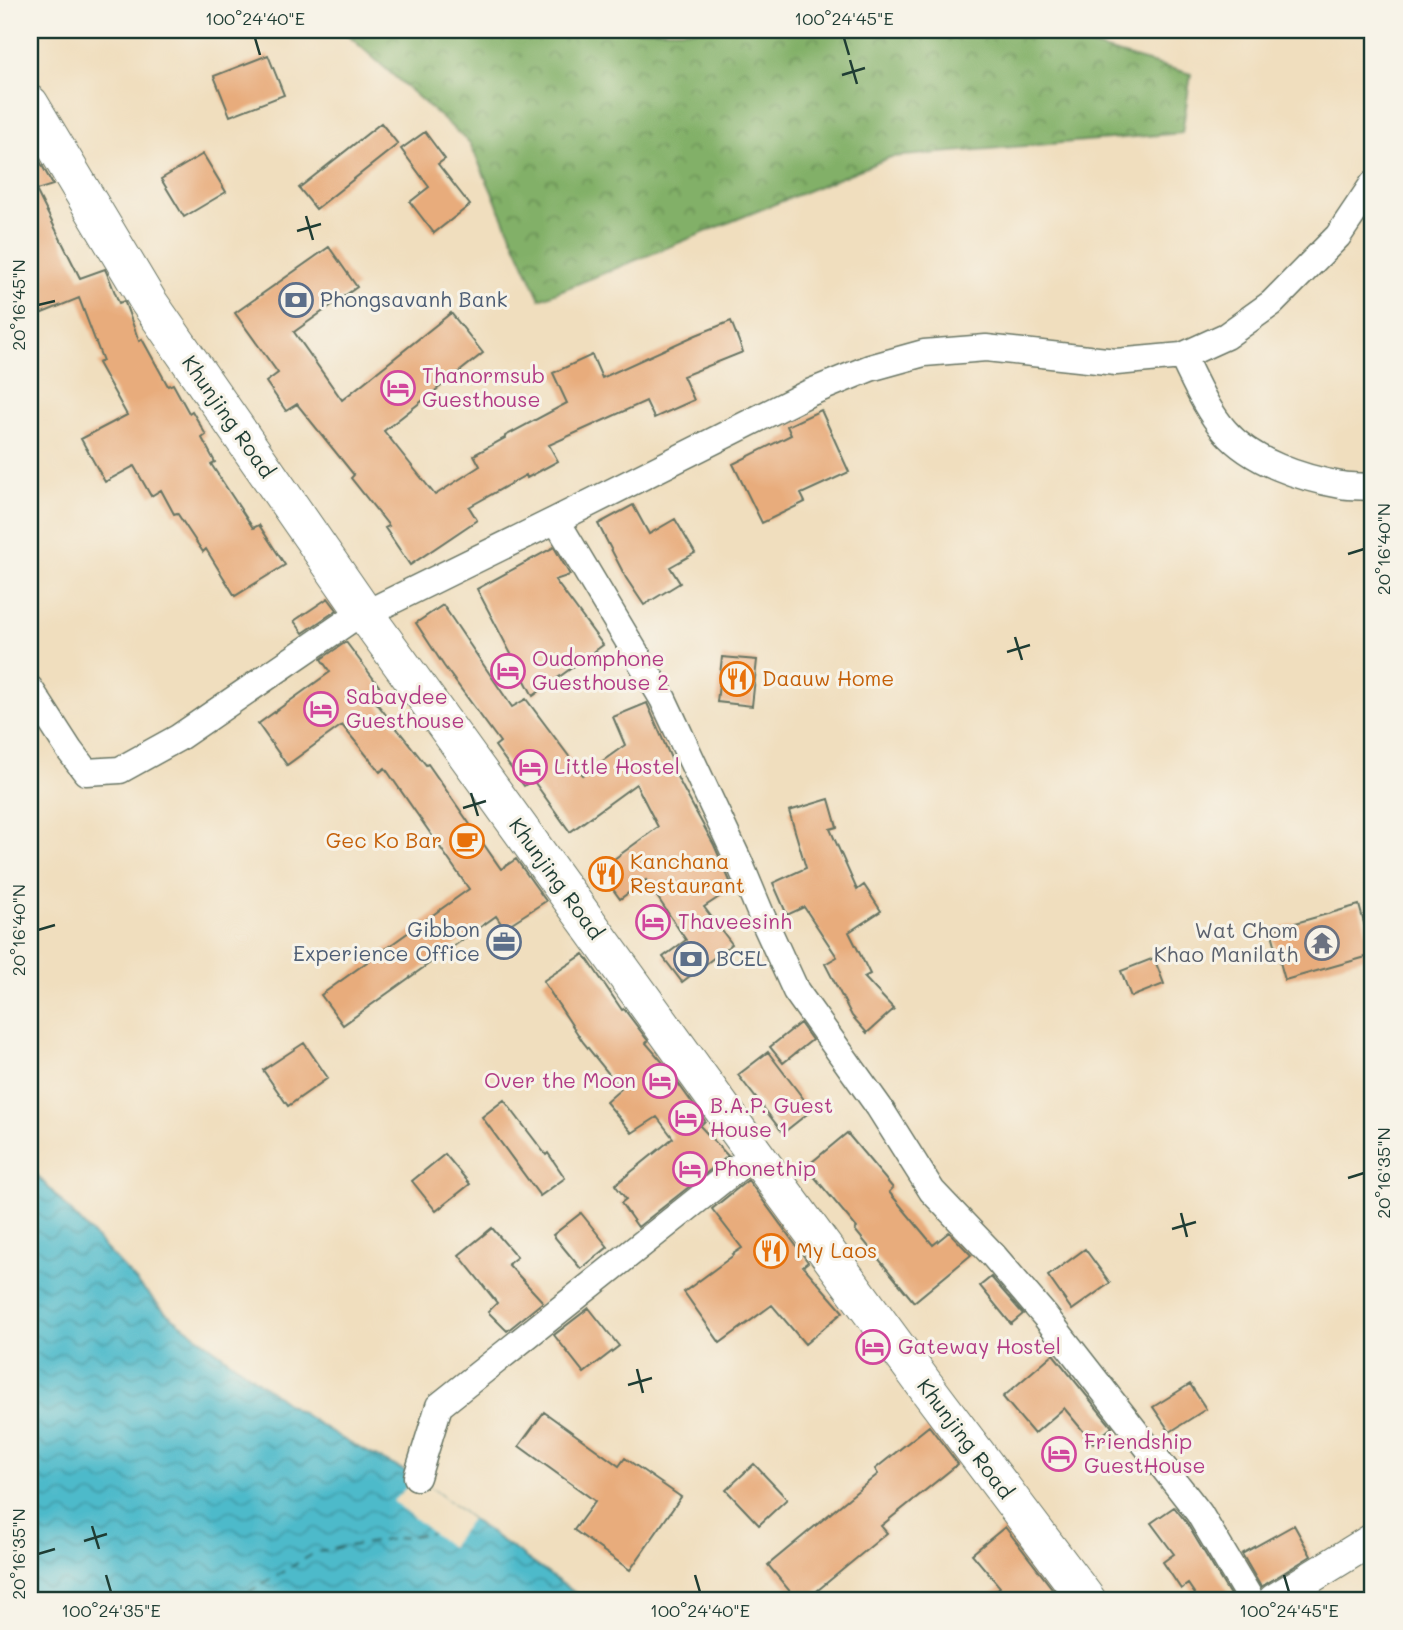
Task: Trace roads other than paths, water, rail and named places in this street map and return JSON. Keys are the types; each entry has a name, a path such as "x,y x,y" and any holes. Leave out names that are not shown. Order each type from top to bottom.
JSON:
{"main road":[{"name":"Khunjing Road","path":"30,104 148,301 364,613 923,1384 1087,1600"}],"street":[{"path":"30,689 86,772 120,770 178,738 364,613 809,393 870,368 923,354 986,348 1116,362 1182,356 1226,336 1272,303 1338,236 1373,184"},
{"path":"1182,356 1207,407 1226,433 1247,450 1286,471 1342,485 1373,487"},
{"path":"556,520 663,699 796,991 879,1107 932,1191 993,1255 1114,1404 1199,1513 1251,1600"},
{"path":"417,1476 439,1406 755,1154"},
{"path":"1274,1600 1373,1539"}],"water":[{"path":"30,1168 165,1312 292,1407 349,1443 417,1477 585,1600 30,1600"}],"place":[{"name":"Phongsavanh Bank","path":"296,300"},
{"name":"Thanormsub Guesthouse","path":"398,388"},
{"name":"Oudomphone Guesthouse 2","path":"508,671"},
{"name":"Daauw Home","path":"737,679"},
{"name":"Sabaydee Guesthouse","path":"321,709"},
{"name":"Little Hostel","path":"530,767"},
{"name":"Gec Ko Bar","path":"467,841"},
{"name":"Kanchana Restaurant","path":"606,874"},
{"name":"Thaveesinh","path":"653,922"},
{"name":"Gibbon Experience Office","path":"504,942"},
{"name":"Wat Chom Khao Manilath","path":"1322,943"},
{"name":"BCEL","path":"691,959"},
{"name":"Over the Moon","path":"660,1081"},
{"name":"B.A.P. Guest House 1","path":"686,1118"},
{"name":"Phonethip","path":"690,1169"},
{"name":"My Laos","path":"771,1251"},
{"name":"Gateway Hostel","path":"873,1347"},
{"name":"Friendship GuestHouse","path":"1059,1454"}]}
